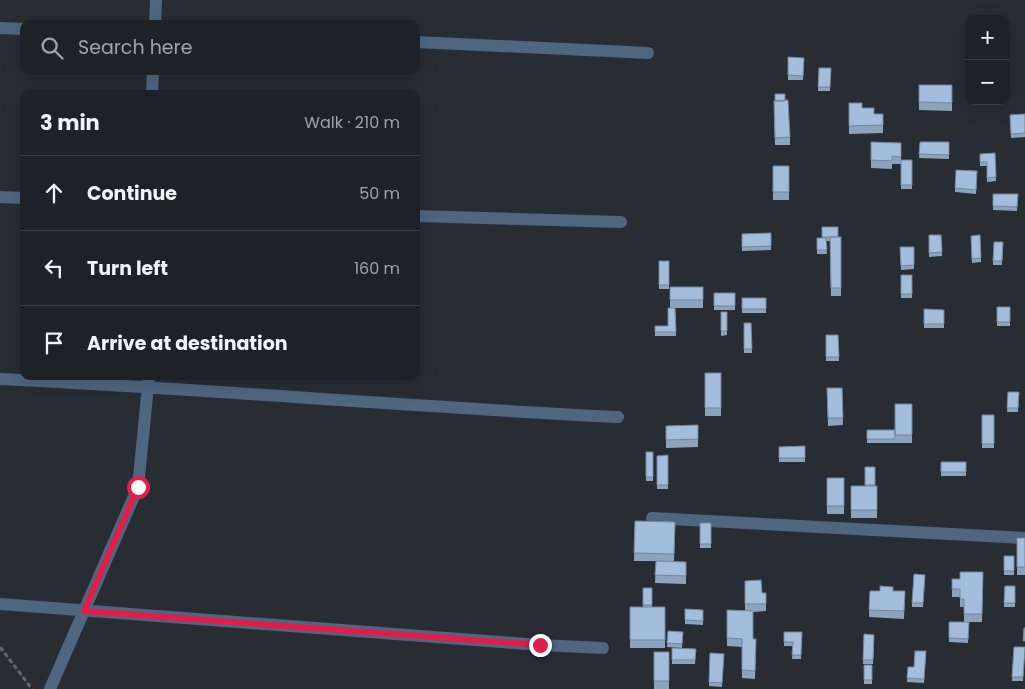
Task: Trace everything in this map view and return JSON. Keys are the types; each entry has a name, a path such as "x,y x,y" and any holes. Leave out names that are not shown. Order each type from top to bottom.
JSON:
{"street":[{"path":"154,20 156,0"},
{"path":"0,28 20,29"},
{"path":"420,42 648,53"},
{"path":"152,90 153,75"},
{"path":"0,197 20,198"},
{"path":"420,216 621,222"},
{"path":"0,379 20,379"},
{"path":"50,380 149,382 501,412 618,417"},
{"path":"50,689 138,487 149,382"},
{"path":"652,518 1025,538"},
{"path":"0,604 540,645 603,648"}],"path":[{"path":"0,647 32,689"}],"building":[{"path":"788,57 804,58 803,76 788,75"},
{"path":"819,68 831,68 830,87 818,87"},
{"path":"919,85 952,85 952,103 919,102"},
{"path":"775,94 785,94 785,101 775,101"},
{"path":"788,100 790,137 775,138 774,101"},
{"path":"849,103 862,103 862,108 874,108 874,114 883,114 883,125 849,126"},
{"path":"1025,114 1025,133 1011,134 1010,115"},
{"path":"871,142 901,143 901,157 892,156 892,161 871,160"},
{"path":"920,142 949,142 949,155 919,154"},
{"path":"995,153 996,177 987,178 987,162 980,162 980,154"},
{"path":"901,160 912,160 912,185 901,185"},
{"path":"773,166 789,166 789,192 773,192"},
{"path":"956,170 977,171 976,190 955,188"},
{"path":"993,194 1018,194 1017,207 993,206"},
{"path":"822,227 838,227 838,237 822,237"},
{"path":"771,233 771,246 742,247 742,234"},
{"path":"929,235 941,235 942,252 929,253"},
{"path":"980,235 981,258 972,259 971,236"},
{"path":"830,237 841,237 841,288 831,288"},
{"path":"817,238 826,238 827,250 817,250"},
{"path":"994,242 1003,242 1002,261 993,261"},
{"path":"900,247 914,247 914,265 901,266"},
{"path":"659,261 669,261 669,285 659,285"},
{"path":"901,275 912,275 912,294 901,294"},
{"path":"670,287 703,287 703,300 670,300"},
{"path":"714,293 735,293 735,306 714,306"},
{"path":"742,298 766,298 766,309 742,309"},
{"path":"997,307 1010,307 1010,322 997,322"},
{"path":"668,308 675,308 676,332 655,332 655,326 668,326"},
{"path":"924,309 944,310 944,324 924,324"},
{"path":"721,312 727,312 727,331 721,331"},
{"path":"744,323 751,323 752,349 744,349"},
{"path":"826,335 838,335 839,357 826,357"},
{"path":"705,373 721,373 721,408 705,408"},
{"path":"827,388 842,388 843,418 828,418"},
{"path":"1008,392 1019,392 1018,408 1007,408"},
{"path":"895,404 912,404 912,435 895,435"},
{"path":"982,415 994,415 994,444 982,444"},
{"path":"698,425 698,439 666,440 666,426"},
{"path":"867,430 895,430 895,439 867,439"},
{"path":"805,446 805,458 779,458 779,447"},
{"path":"646,452 653,452 653,477 646,477"},
{"path":"668,455 668,485 657,485 657,456"},
{"path":"941,462 966,462 966,472 941,472"},
{"path":"865,467 875,467 875,485 865,485"},
{"path":"827,478 844,478 844,506 827,506"},
{"path":"851,486 877,486 877,510 851,510"},
{"path":"635,521 675,522 674,554 634,553"},
{"path":"700,523 711,523 711,544 700,544"},
{"path":"1017,538 1025,538 1025,567 1017,567"},
{"path":"1004,556 1014,556 1014,571 1004,571"},
{"path":"656,561 686,562 686,576 655,575"},
{"path":"960,572 983,572 982,614 964,614 964,599 960,599 960,589 952,589 952,579 960,579"},
{"path":"914,574 925,575 923,603 912,603"},
{"path":"761,580 762,593 766,593 766,604 745,604 745,581"},
{"path":"880,586 893,587 893,591 905,591 904,611 869,610 870,591 880,591"},
{"path":"1005,586 1015,586 1015,603 1004,603"},
{"path":"643,588 652,588 652,605 643,605"},
{"path":"630,607 665,607 665,640 630,640"},
{"path":"685,609 703,610 703,621 685,620"},
{"path":"727,610 753,611 753,639 756,639 755,671 742,670 742,639 727,638"},
{"path":"949,622 969,622 968,639 949,638"},
{"path":"1024,628 1025,641 1023,641"},
{"path":"668,631 683,632 682,644 667,643"},
{"path":"784,632 802,632 801,655 792,655 793,642 784,642"},
{"path":"864,634 874,635 873,660 863,660"},
{"path":"1014,647 1025,647 1023,677 1012,677"},
{"path":"672,648 696,649 695,660 672,660"},
{"path":"915,651 926,651 924,679 907,678 908,667 914,667"},
{"path":"654,652 669,652 669,681 654,681"},
{"path":"710,653 724,654 722,683 709,682"},
{"path":"864,665 872,665 872,680 864,680"}],"route":[{"path":"138,487 84,611 540,645"}]}
